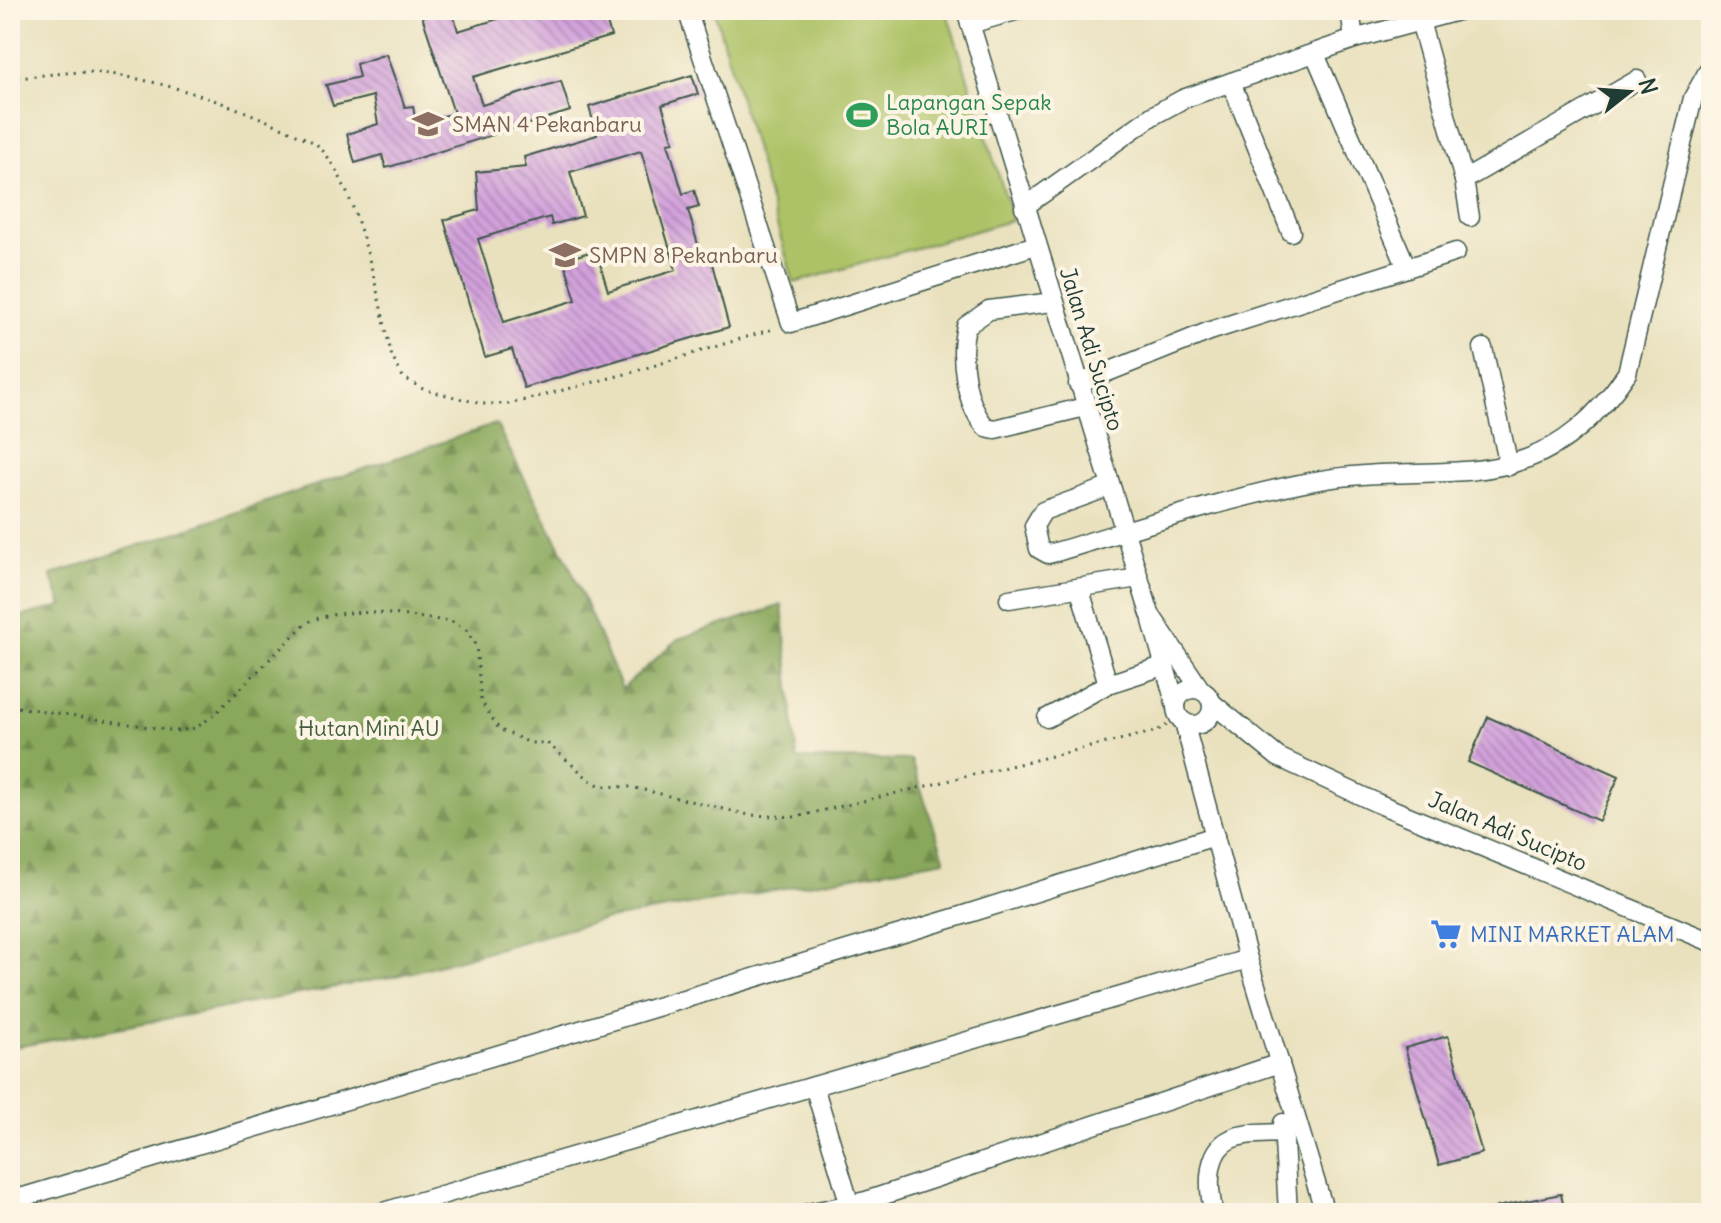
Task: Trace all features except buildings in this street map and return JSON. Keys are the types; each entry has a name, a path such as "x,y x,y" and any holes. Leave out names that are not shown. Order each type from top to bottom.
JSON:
{"street":[{"path":"687,10 791,323 1036,245"},
{"path":"968,17 1019,10"},
{"path":"1350,10 1354,39"},
{"path":"1024,207 1161,111 1231,82 1354,39 1461,10"},
{"name":"Jalan Adi Sucipto","path":"968,17 1150,614 1207,696 1278,757 1377,803 1711,942"},
{"path":"1420,21 1464,180 1470,217"},
{"path":"1315,54 1407,268"},
{"path":"1109,487 1043,511 1034,526 1039,549 1048,554 1233,497 1315,481 1383,474 1470,473 1509,466 1560,444 1602,405 1627,373 1693,98 1711,66"},
{"path":"1464,180 1637,80"},
{"path":"1231,82 1291,232"},
{"path":"1078,384 1210,331 1456,252"},
{"path":"1053,302 989,310 966,326 963,340 971,404 980,421 986,427 995,429 1085,407"},
{"path":"1483,348 1509,466"},
{"path":"1009,599 1080,590 1138,578"},
{"path":"1080,590 1108,684"},
{"path":"1150,614 1248,959 1325,1213"},
{"path":"1047,718 1108,684 1163,666"},
{"path":"1184,691 1207,696 1207,720 1196,725 1179,714 1184,691"},
{"path":"10,1201 957,917 1215,836"},
{"path":"380,1213 1248,959"},
{"path":"808,1213 861,1206 1280,1063"},
{"path":"814,1086 861,1206"},
{"path":"1288,1213 1281,1133 1292,1107"},
{"path":"1214,1213 1210,1176 1219,1148 1231,1139 1281,1133"}],"path":[{"path":"10,79 101,73 149,83 214,99 315,143 327,153 343,181 392,357 403,377 423,389 482,404 509,404 633,372 791,323"},
{"path":"10,706 176,731 196,728 214,715 306,623 322,615 342,612 451,621 466,630 476,645 481,701 499,729 530,743 547,743 601,786 631,787 770,817 796,817 1157,731 1179,714"}],"green space":[{"name":"Lapangan Sepak Bola AURI","path":"714,10 946,10 1013,220 794,283"},
{"name":"Hutan Mini AU","path":"496,424 568,562 622,689 678,639 782,605 797,759 911,760 945,860 598,921 401,975 10,1048 10,619 62,606 51,575"}],"place":[{"name":"Lapangan Sepak Bola AURI","path":"862,115"},
{"name":"SMAN 4 Pekanbaru","path":"428,124"},
{"name":"SMPN 8 Pekanbaru","path":"565,255"},
{"name":"MINI MARKET ALAM","path":"1446,934"}]}
